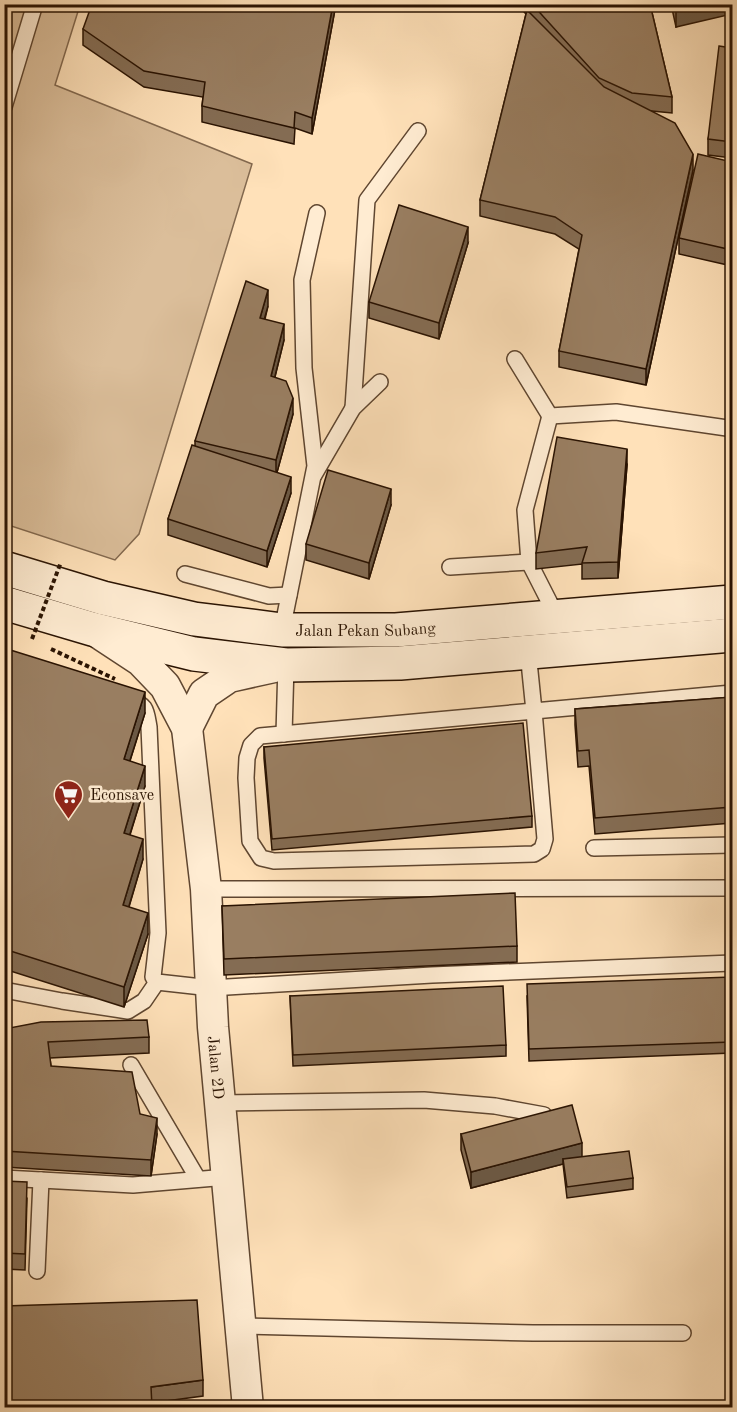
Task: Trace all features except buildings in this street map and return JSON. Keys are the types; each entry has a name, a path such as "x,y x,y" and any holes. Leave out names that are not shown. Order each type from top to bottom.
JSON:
{"main road":[{"name":"Jalan Pekan Subang","path":"4,568 104,598 194,619 282,630 396,630 732,602"},
{"name":"Jalan Pekan Subang","path":"4,603 92,629 194,654 286,665 400,663 732,635"}],"street":[{"name":"Jalan 2D","path":"92,629 141,662 165,686 187,728 206,889 220,1103 213,1178 241,1326 248,1407"},
{"path":"187,728 204,694 229,677 286,665"}],"lane":[{"path":"4,107 35,4"},
{"path":"353,408 367,200 418,131"},
{"path":"282,630 315,466 304,368 302,280 317,213"},
{"path":"515,359 550,416 525,510 529,562 557,617"},
{"path":"312,477 353,408 380,382"},
{"path":"550,416 616,412 732,427"},
{"path":"450,567 529,562"},
{"path":"185,574 269,596 289,595"},
{"path":"528,652 534,711 544,839 542,849 534,854 274,861 261,858 250,841 246,777 247,758 251,745 260,736 284,734 534,711 732,693"},
{"path":"284,734 286,665"},
{"path":"118,695 140,703 146,709 149,727 158,933 153,977 158,982 211,988 444,975 732,963"},
{"path":"594,848 732,845"},
{"path":"206,889 732,888"},
{"path":"4,990 128,1011 144,1001 158,982"},
{"path":"131,1065 213,1178"},
{"path":"220,1103 424,1100 495,1106 544,1115"},
{"path":"4,1178 133,1185 213,1178"},
{"path":"37,1271 41,1180"},
{"path":"241,1326 533,1333 683,1333"}],"path":[{"path":"32,639 61,562"}],"shaded area":[{"path":"5,5 80,5 55,85 252,164 139,534 115,560 5,524"}],"place":[{"name":"Econsave","path":"69,820"}]}
